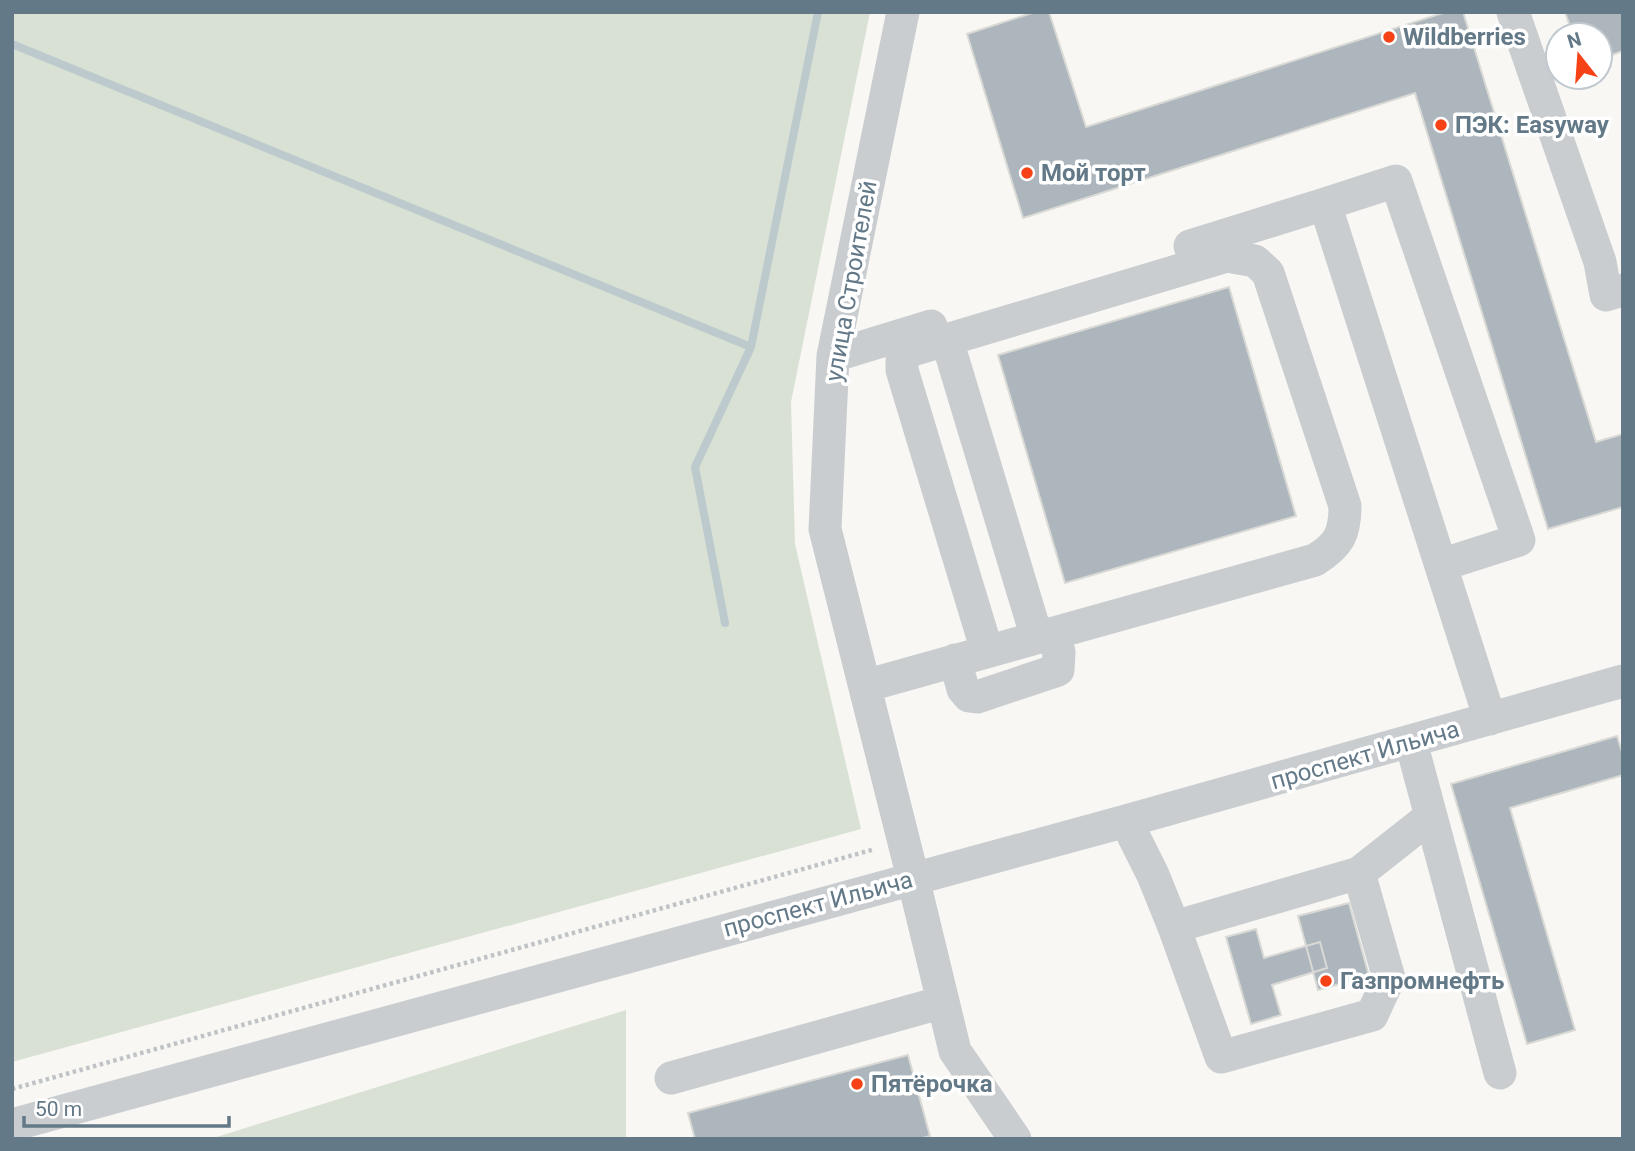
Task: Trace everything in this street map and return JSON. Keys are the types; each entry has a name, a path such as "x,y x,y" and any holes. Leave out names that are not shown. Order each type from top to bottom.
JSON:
{"street":[{"name":"улица Строителей","path":"903,12 833,356 825,529 955,1051 1015,1139"},
{"path":"1513,12 1600,262 1606,295 1623,290"},
{"path":"833,356 1396,181 1519,540 1441,565"},
{"path":"1325,204 1490,719"},
{"path":"865,686 955,660 986,652 1315,559 1333,548 1345,526 1345,506 1268,273 1255,261 1227,256 906,352 902,360 902,370 986,652"},
{"path":"947,340 1045,635 1059,652 1058,670 977,697 969,696 962,689 955,660"},
{"name":"проспект Ильича","path":"12,1125 1126,821 1623,681"},
{"path":"1411,742 1500,1073"},
{"path":"1174,927 1359,873 1430,817"},
{"path":"1126,821 1153,874 1221,1057 1372,1015 1390,978 1359,873"},
{"path":"671,1079 943,1002"}],"path":[{"path":"12,1089 904,841"}],"shaded area":[{"path":"12,12 870,12 791,402 795,544 861,829 12,1062"},
{"path":"626,1010 626,1139 210,1139"}],"building":[{"path":"1035,12 1049,12 1086,127 1446,12 1463,12 1596,442 1623,434 1623,507 1548,529 1415,93 1023,218 967,34"},
{"path":"1565,12 1623,12 1623,51 1614,54 1614,21 1568,21"},
{"path":"1229,287 1296,516 1065,583 998,355"},
{"path":"1617,736 1623,755 1623,775 1510,808 1575,1030 1527,1044 1451,784"},
{"path":"1349,903 1369,976 1318,990 1298,916"},
{"path":"1256,929 1264,958 1320,942 1327,968 1272,985 1281,1015 1251,1024 1226,937"},
{"name":"Пятёрочка","path":"908,1055 930,1136 919,1139 695,1139 688,1113"}],"waterway":[{"path":"725,623 695,467 751,347 818,12"},
{"path":"12,44 751,347"}],"place":[{"name":"Wildberries","path":"1389,37"},
{"name":"ПЭК: Easyway","path":"1441,125"},
{"name":"Мой торт","path":"1027,173"},
{"name":"Газпромнефть","path":"1326,981"},
{"name":"Пятёрочка","path":"857,1084"}]}
